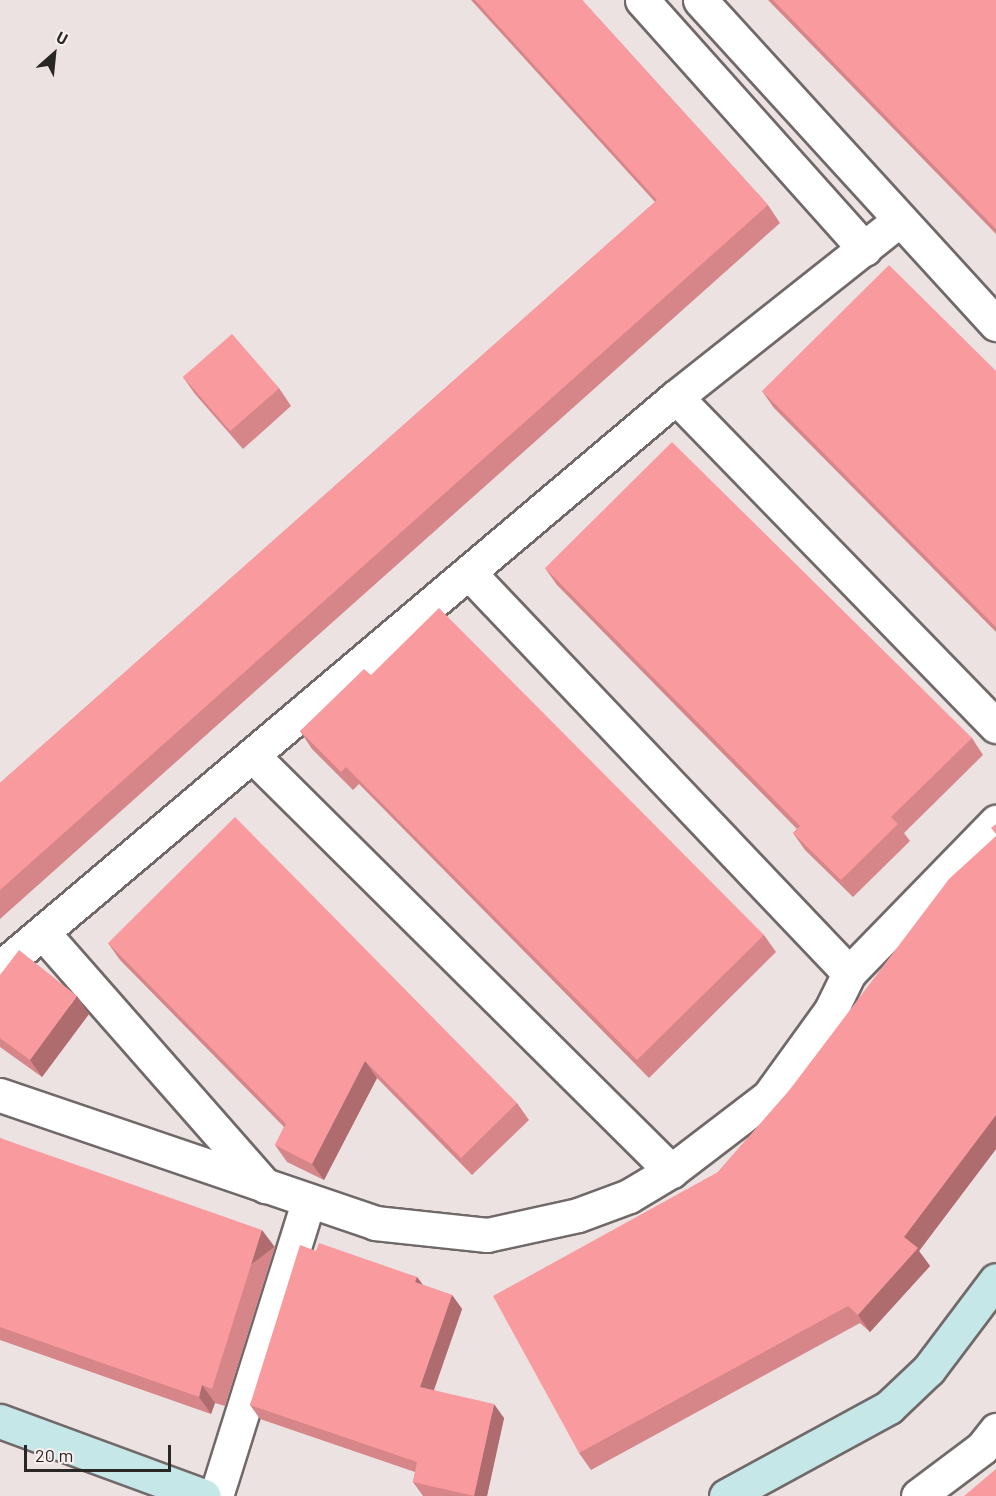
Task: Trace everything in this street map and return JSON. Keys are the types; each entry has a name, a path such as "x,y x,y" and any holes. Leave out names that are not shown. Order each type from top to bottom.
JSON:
{"street":[{"path":"700,0 897,222 996,324"},
{"path":"652,4 865,249"},
{"path":"0,968 254,757 676,397 897,222"},
{"path":"676,397 996,726"},
{"path":"469,573 849,973"},
{"path":"254,757 671,1171"},
{"path":"0,1095 308,1203 375,1223 487,1235 578,1215 629,1196 671,1171 769,1096 819,1028 849,973 996,822"},
{"path":"43,933 267,1188"},
{"path":"216,1496 308,1203"},
{"path":"726,1496 889,1407 929,1369 996,1280"},
{"path":"0,1421 204,1496"},
{"path":"918,1496 965,1462 996,1430"}],"building":[{"path":"475,0 582,0 768,205 0,890 0,783 657,200"},
{"path":"773,0 996,0 996,229"},
{"path":"889,265 996,371 996,627 762,391"},
{"path":"232,334 279,388 230,431 183,377"},
{"path":"672,442 972,738 891,817 898,824 841,880 793,833 800,826 545,568"},
{"path":"439,608 764,935 637,1060 346,767 341,772 300,731 364,669 371,675"},
{"path":"235,817 517,1103 461,1158 365,1061 312,1164 275,1145 286,1124 108,943"},
{"path":"996,824 996,834 991,828"},
{"path":"996,836 996,1115 904,1237 918,1248 858,1315 848,1306 579,1453 493,1296 718,1172 788,1092 949,879"},
{"path":"19,950 77,996 30,1060 0,1038 0,975"},
{"path":"0,1138 262,1230 212,1389 202,1385 199,1397 0,1327"},
{"path":"319,1243 417,1277 415,1282 452,1295 420,1387 494,1404 474,1496 413,1482 417,1462 250,1405 300,1245 316,1251"},
{"path":"996,1469 996,1496 964,1496"}]}
